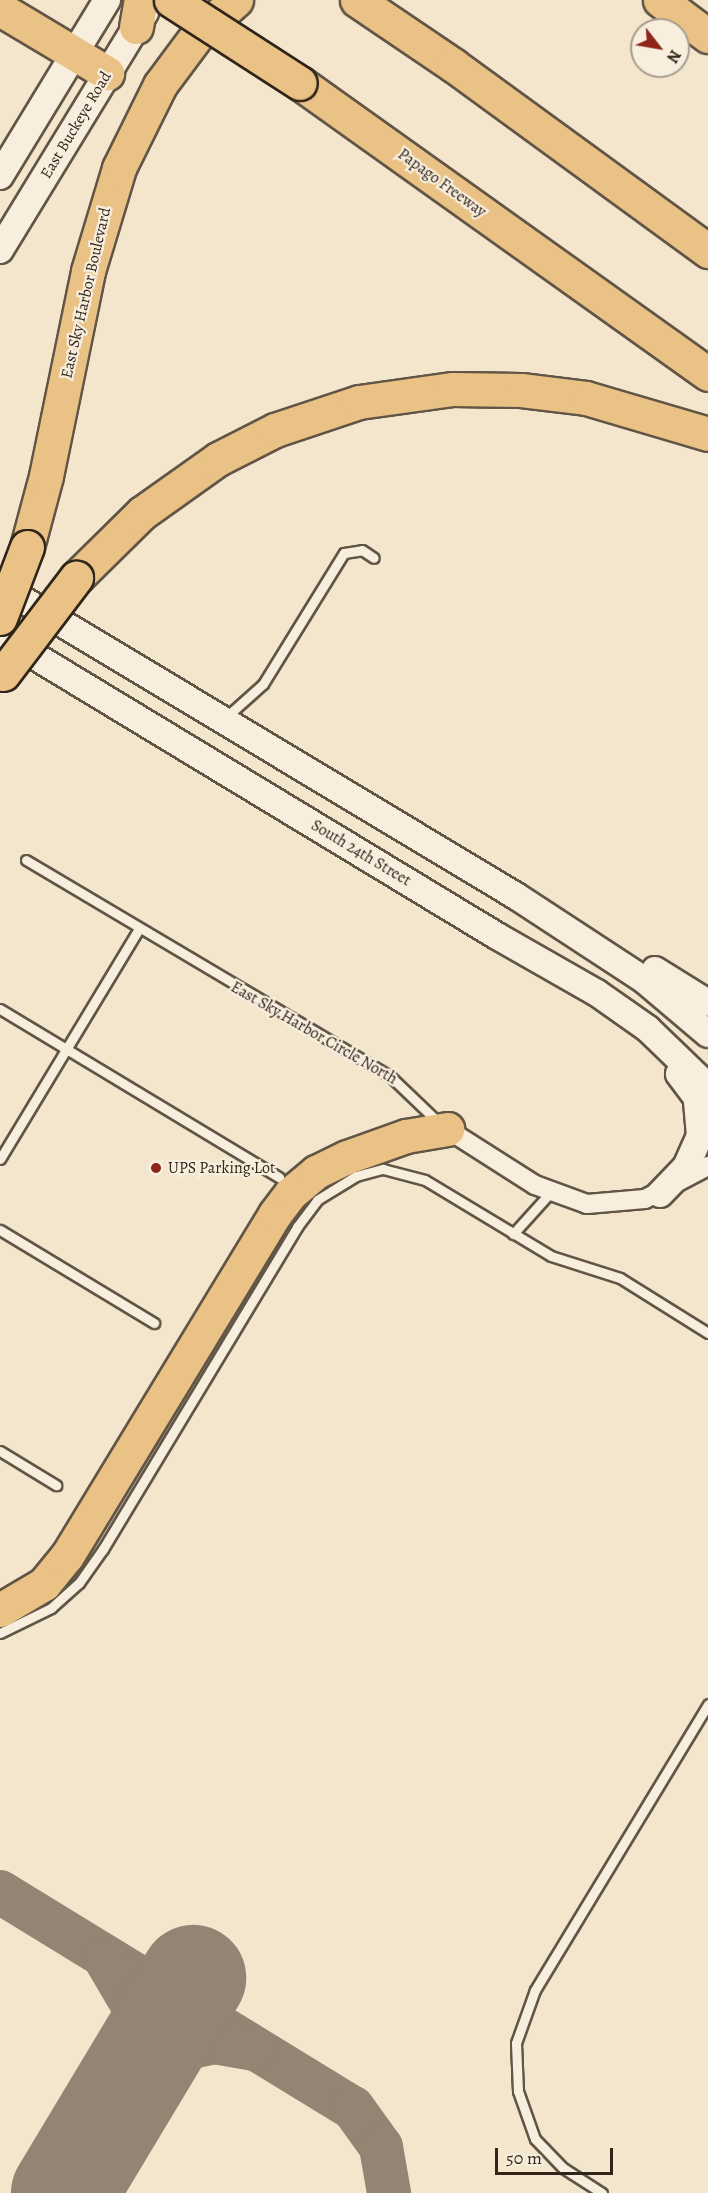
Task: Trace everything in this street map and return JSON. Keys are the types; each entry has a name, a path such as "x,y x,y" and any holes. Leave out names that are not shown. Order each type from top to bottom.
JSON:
{"highway":[{"name":"Papago Freeway","path":"171,0 300,83 708,374"},
{"name":"East Sky Harbor Boulevard","path":"0,618 27,547 46,476 88,272 119,168 160,85 198,34 236,0"},
{"path":"357,0 453,65 708,251"},
{"path":"660,0 708,36"},
{"path":"0,9 107,74"},
{"path":"1,676 76,578 142,513 218,459 275,430 359,402 453,389 521,390 586,398 708,434"},
{"path":"0,1610 44,1584 67,1556 275,1214 291,1193 316,1172 347,1157 406,1136 447,1130"}],"main road":[{"path":"0,176 107,0"},
{"name":"East Buckeye Road","path":"0,250 107,74 143,9"},
{"path":"0,586 516,896 643,979 708,1034"},
{"name":"South 24th Street","path":"0,635 629,1014 708,1087"},
{"path":"516,896 571,919 708,1003"},
{"path":"497,936 634,1034 692,1090 700,1110 697,1145 686,1167 660,1194"}],"street":[{"name":"East Sky Harbor Circle North","path":"447,1130 550,1193 600,1204 660,1194 708,1166"}],"lane":[{"path":"223,720 263,684 344,553 362,550 374,558"},
{"name":"East Sky Harbor Circle North","path":"26,860 390,1076 447,1130"},
{"path":"0,1159 139,929"},
{"path":"0,1009 279,1177"},
{"path":"0,1633 51,1608 91,1568 286,1243 306,1214 329,1191 370,1171 396,1170 432,1184 551,1256 620,1278 708,1333"},
{"path":"513,1234 550,1193"},
{"path":"0,1230 154,1323"},
{"path":"0,1451 56,1485"},
{"path":"602,2193 563,2168 535,2139 518,2091 516,2043 535,1990 708,1704"}],"taxiway":[{"path":"0,1892 353,2108 381,2147 389,2193"},
{"path":"105,1958 132,2004 137,2030 136,2054 121,2096"},
{"path":"119,2102 149,2068 182,2049 214,2042 254,2049"},
{"path":"46,2193 65,2180 83,2161"}],"runway":[{"path":"64,2193 193,1978"}],"place":[{"name":"UPS Parking Lot","path":"156,1168"}]}
